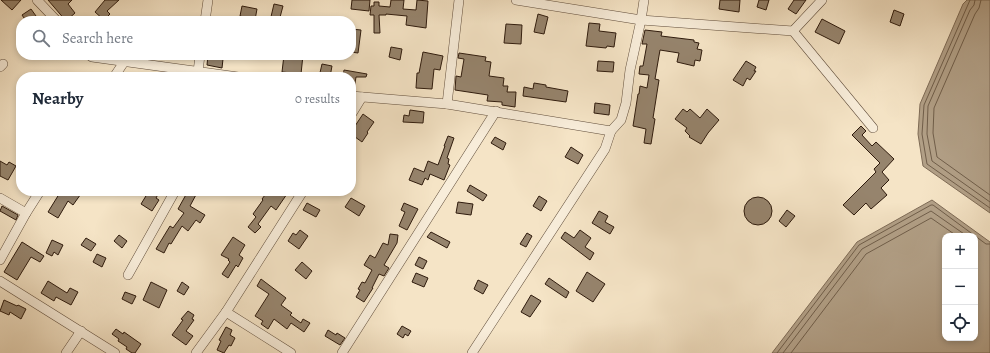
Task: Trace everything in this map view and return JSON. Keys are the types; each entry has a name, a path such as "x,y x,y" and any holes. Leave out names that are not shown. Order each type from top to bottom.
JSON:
{"street":[{"path":"37,0 52,16"},
{"path":"206,16 208,0"},
{"path":"447,104 459,0"},
{"path":"516,0 641,20 793,31 873,128"},
{"path":"472,353 605,149 611,131 621,120 644,0"},
{"path":"793,31 822,0"},
{"path":"111,60 198,72 199,60"},
{"path":"117,72 124,62"},
{"path":"356,97 447,104 611,131"},
{"path":"356,107 362,98"},
{"path":"342,353 496,111"},
{"path":"0,260 37,196"},
{"path":"128,274 172,196"},
{"path":"196,353 226,312 300,196"},
{"path":"0,198 26,213"},
{"path":"0,281 115,353"},
{"path":"226,312 291,353"},
{"path":"66,353 81,331"}],"water":[{"path":"967,0 990,0 990,213 923,166 918,134 920,104 963,4"},
{"path":"932,200 978,233 942,233 942,341 978,341 978,233 990,242 990,353 772,353 857,242"}],"building":[{"path":"1,0 21,0 12,10"},
{"path":"48,0 72,0 68,4 75,13 72,16 62,16"},
{"path":"105,0 119,0 107,11 110,14 108,16 100,16 95,12"},
{"path":"352,0 370,0 369,11 351,9"},
{"path":"391,0 404,0 403,9 416,10 417,0 428,1 426,28 406,25 407,16 386,14 379,15 380,33 374,33 374,15 370,15 371,6 374,6 374,2 379,2 379,6 390,7"},
{"path":"720,0 740,0 739,12 719,9"},
{"path":"759,0 769,0 766,10 757,7"},
{"path":"794,0 806,0 796,14 788,9"},
{"path":"274,4 283,6 280,16 271,16"},
{"path":"242,6 257,9 256,16 240,16"},
{"path":"31,9 36,16 23,16"},
{"path":"894,10 904,14 900,26 890,22"},
{"path":"538,14 548,17 544,34 534,32"},
{"path":"822,19 845,31 839,44 815,32"},
{"path":"589,23 600,24 599,31 616,33 614,47 607,46 606,48 586,46"},
{"path":"506,24 522,25 521,44 504,43"},
{"path":"356,30 361,30 358,53 356,53"},
{"path":"645,30 662,32 661,36 694,40 694,42 699,43 697,49 702,50 700,61 695,60 694,66 677,62 679,53 660,50 655,79 659,80 653,118 655,119 651,144 644,143 646,129 633,126 640,86 647,88 649,75 639,74 640,66 643,66 647,44 642,44"},
{"path":"391,47 402,49 400,60 389,57"},
{"path":"423,52 443,56 440,70 434,69 432,89 416,88 417,73 419,73"},
{"path":"459,53 486,57 485,61 491,62 489,76 504,78 503,86 508,86 507,92 516,92 515,107 502,105 502,102 487,101 488,95 455,90 456,76 461,77 464,59 458,58"},
{"path":"208,60 223,60 222,68 207,65"},
{"path":"283,60 302,60 301,72 282,72"},
{"path":"598,61 614,62 613,72 597,71"},
{"path":"746,61 756,67 754,71 756,71 750,80 747,78 743,86 733,80"},
{"path":"322,64 332,66 331,72 320,72"},
{"path":"344,70 356,72 344,72"},
{"path":"356,72 367,74 366,77 356,77"},
{"path":"534,83 568,91 566,102 523,96 524,87 533,89"},
{"path":"595,103 610,105 609,115 594,113"},
{"path":"683,109 687,112 690,109 700,118 707,109 719,120 701,144 689,137 690,136 685,131 687,128 675,119"},
{"path":"410,110 424,112 423,123 403,122 404,115 409,116"},
{"path":"363,114 374,122 362,142 356,138 356,124"},
{"path":"861,126 866,131 862,135 872,146 876,142 894,159 882,172 889,180 881,188 887,195 871,209 866,203 854,215 843,205 876,172 874,169 880,163 852,135"},
{"path":"448,136 454,138 447,158 449,159 448,164 450,165 444,180 430,174 428,180 425,178 422,185 409,180 414,168 424,172 428,161 438,165"},
{"path":"495,137 506,143 503,150 491,143"},
{"path":"571,147 583,155 578,164 565,157"},
{"path":"0,161 7,165 9,162 16,166 8,180 0,176"},
{"path":"470,185 487,195 483,201 467,191"},
{"path":"58,196 79,196 73,205 68,201 58,218 48,212"},
{"path":"146,196 157,196 156,198 159,200 152,211 141,204"},
{"path":"185,196 195,196 190,206 205,215 200,223 196,220 188,231 182,226 171,244 169,243 164,253 156,249 170,226 173,228 184,213 178,209"},
{"path":"264,196 286,196 276,210 271,206 258,224 261,227 255,233 248,227 256,217 253,214 263,200 262,199"},
{"path":"539,196 547,201 541,211 533,206"},
{"path":"758,197 768,201 772,211 768,221 758,225 748,221 744,211 748,201"},
{"path":"351,198 365,206 359,216 345,207"},
{"path":"458,202 473,204 471,215 456,213"},
{"path":"307,203 320,210 316,217 303,210"},
{"path":"404,203 418,209 407,230 399,226 405,212 401,210"},
{"path":"2,206 18,215 16,220 0,211"},
{"path":"787,210 795,216 786,227 779,221"},
{"path":"599,211 608,216 605,222 614,227 610,234 592,223"},
{"path":"300,230 308,236 299,249 288,241 293,233 296,235"},
{"path":"580,230 591,238 585,247 594,253 590,260 561,238 565,232 574,238"},
{"path":"431,232 450,242 447,248 427,237"},
{"path":"527,233 532,236 526,247 520,244"},
{"path":"390,234 398,235 397,243 384,265 389,268 384,276 379,274 373,288 364,302 356,297 360,290 358,289 362,282 365,283 372,270 364,265 370,255 375,258 383,243 388,245"},
{"path":"119,235 127,241 122,248 114,241"},
{"path":"233,237 245,245 239,255 243,258 238,267 236,265 228,278 222,274 230,262 228,260 229,259 221,255"},
{"path":"86,238 96,244 91,251 81,245"},
{"path":"52,240 63,245 58,255 54,252 52,256 46,253"},
{"path":"22,242 44,256 40,262 31,257 17,280 4,272"},
{"path":"97,254 106,258 102,267 93,262"},
{"path":"419,257 427,261 423,269 415,265"},
{"path":"302,262 312,271 306,279 295,270"},
{"path":"587,272 605,284 593,302 576,291"},
{"path":"416,273 428,278 424,287 412,282"},
{"path":"549,278 569,292 566,298 545,284"},
{"path":"261,279 286,298 281,305 292,313 290,315 301,323 303,319 310,323 304,332 291,323 287,329 274,319 268,329 261,324 263,321 255,316 269,294 257,286"},
{"path":"478,280 488,285 483,294 474,289"},
{"path":"48,281 67,293 70,288 78,292 71,305 56,297 54,301 41,293"},
{"path":"151,282 167,290 159,308 143,300"},
{"path":"182,282 189,287 184,295 177,291"},
{"path":"125,292 136,296 132,304 122,299"},
{"path":"531,295 541,301 530,317 521,312"},
{"path":"4,300 26,309 21,319 10,312 9,315 0,311"},
{"path":"188,311 194,315 192,319 194,320 186,331 193,336 186,345 172,335 183,320 181,319"},
{"path":"402,326 411,331 408,336 405,334 403,338 397,334"},
{"path":"226,327 232,330 230,335 235,338 231,346 229,345 224,353 217,350 221,341 219,340"},
{"path":"116,329 123,334 124,332 141,344 135,353 132,353 126,349 127,347 118,341 119,339 112,334"},
{"path":"328,330 345,338 340,345 325,336"}]}
